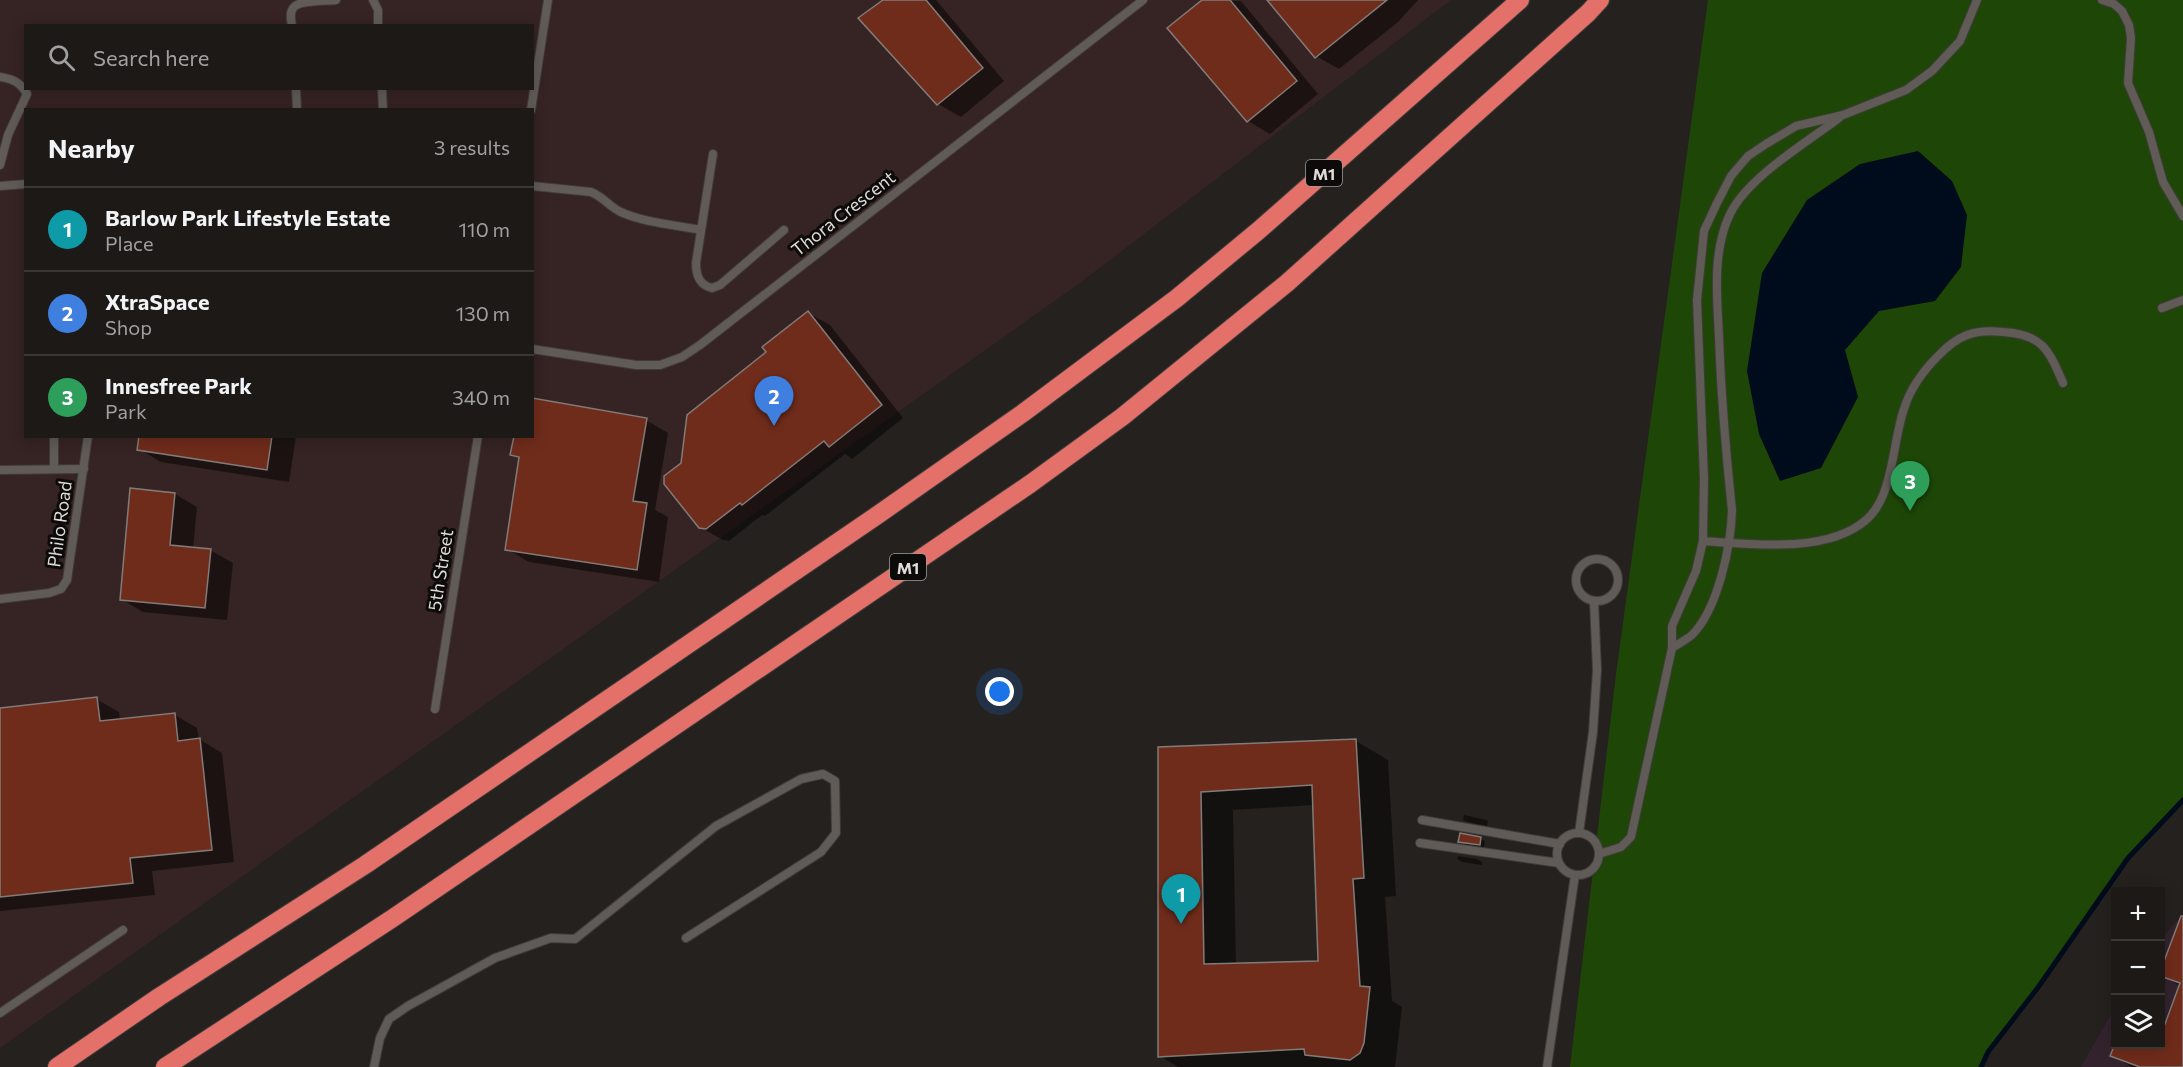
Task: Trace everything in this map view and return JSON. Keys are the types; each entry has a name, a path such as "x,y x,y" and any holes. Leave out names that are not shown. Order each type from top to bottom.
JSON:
{"highway":[{"name":"M1","path":"57,1067 159,997 365,865 1023,413 1177,298 1258,231 1520,0"},
{"name":"M1","path":"165,1067 402,911 1030,484 1122,417 1287,283 1600,0"}],"lane":[{"path":"291,24 294,7 301,3 336,0"},
{"path":"373,0 378,10 378,24"},
{"path":"531,108 548,0"},
{"name":"Thora Crescent","path":"534,349 636,365 660,365 682,357 1143,0"},
{"path":"1599,854 1621,847 1631,837 1672,648 1672,626 1696,571 1703,541 1704,479 1697,300 1704,231 1731,176 1748,156 1796,126 1843,115 1906,90 1932,71 1960,41 1977,0"},
{"path":"2102,0 2114,4 2122,11 2129,25 2131,38 2128,83 2150,132 2163,182 2183,216"},
{"path":"0,76 12,79 24,89"},
{"path":"0,165 8,135 27,94 25,90"},
{"path":"296,90 297,108"},
{"path":"382,90 383,108"},
{"path":"1672,648 1692,635 1710,608 1723,573 1729,542 1732,510 1720,364 1717,286 1720,248 1730,214 1747,190 1770,168 1843,115"},
{"path":"713,154 696,272 703,284 712,288 720,285 784,230"},
{"path":"0,186 24,184"},
{"path":"534,186 591,192 622,213 701,230"},
{"path":"2162,308 2183,300"},
{"path":"1703,541 1756,544 1809,542 1851,531 1867,519 1886,489 1904,409 1921,375 1943,350 1967,334 1983,330 2020,333 2033,338 2046,347 2063,383"},
{"path":"54,438 54,468"},
{"name":"Philo Road","path":"0,598 49,593 61,589 67,580 88,438"},
{"name":"5th Street","path":"435,709 478,438"},
{"path":"0,470 84,468"},
{"path":"1594,559 1608,562 1613,567 1618,580 1613,593 1594,601 1582,595 1578,589 1576,576 1582,564 1594,559"},
{"path":"1579,833 1593,732 1597,670 1594,601"},
{"path":"374,1067 380,1038 389,1019 408,1006 495,958 551,938 575,939 716,826 801,779 823,774 835,782 836,833 829,844 821,852 686,938"},
{"path":"1422,820 1560,843"},
{"path":"1579,833 1595,840 1599,854 1595,867 1589,872 1575,874 1563,868 1559,863 1557,850 1560,843 1569,834 1579,833"},
{"path":"1420,843 1559,863"},
{"path":"1547,1067 1575,874"},
{"path":"0,1013 123,930"}],"shaded area":[{"path":"0,0 1451,0 1080,283 0,1048"},
{"path":"2183,914 2183,1067 2081,1067 2111,1014 2111,1049 2165,1049 2165,934"}],"green space":[{"path":"1708,0 2183,0 2183,800 2128,858 2039,986 1988,1051 1981,1067 1570,1067 1616,674"}],"water":[{"path":"1918,151 1952,181 1967,215 1961,267 1935,301 1879,311 1845,350 1858,397 1821,468 1780,481 1759,434 1747,371 1762,273 1807,200 1860,164"}],"building":[{"path":"883,0 926,0 983,68 937,105 858,18"},
{"path":"1202,0 1230,0 1297,81 1247,122 1167,28"},
{"path":"1267,0 1387,0 1315,58"},
{"path":"808,311 882,405 829,447 824,441 742,505 740,503 706,529 699,528 664,484 664,476 681,463 687,415 766,352 762,347"},
{"path":"534,398 647,418 633,501 647,503 637,570 505,550 519,457 510,455 514,438 534,438"},
{"path":"139,438 272,438 267,470 137,450"},
{"path":"130,488 175,493 170,545 211,549 205,608 120,600"},
{"path":"97,697 100,721 175,713 178,741 200,738 212,850 130,858 133,883 0,897 0,708"},
{"path":"1356,739 1364,878 1353,879 1360,986 1370,987 1364,1043 1360,1053 1350,1060 1305,1055 1304,1049 1158,1057 1158,747","holes":["1312,785 1318,961 1204,964 1201,792"]},
{"path":"1460,833 1481,837 1480,845 1458,842"},
{"path":"2181,916 2183,916 2183,1067 2140,1067 2110,1056 2113,1049 2165,1049 2165,1024 2180,983 2165,978 2165,959"}],"waterway":[{"path":"1981,1067 1988,1052 2039,986 2128,858 2183,800"}],"place":[{"name":"XtraSpace","path":"774,426"},
{"name":"Innesfree Park","path":"1910,511"},
{"name":"Barlow Park Lifestyle Estate","path":"1181,924"}]}
